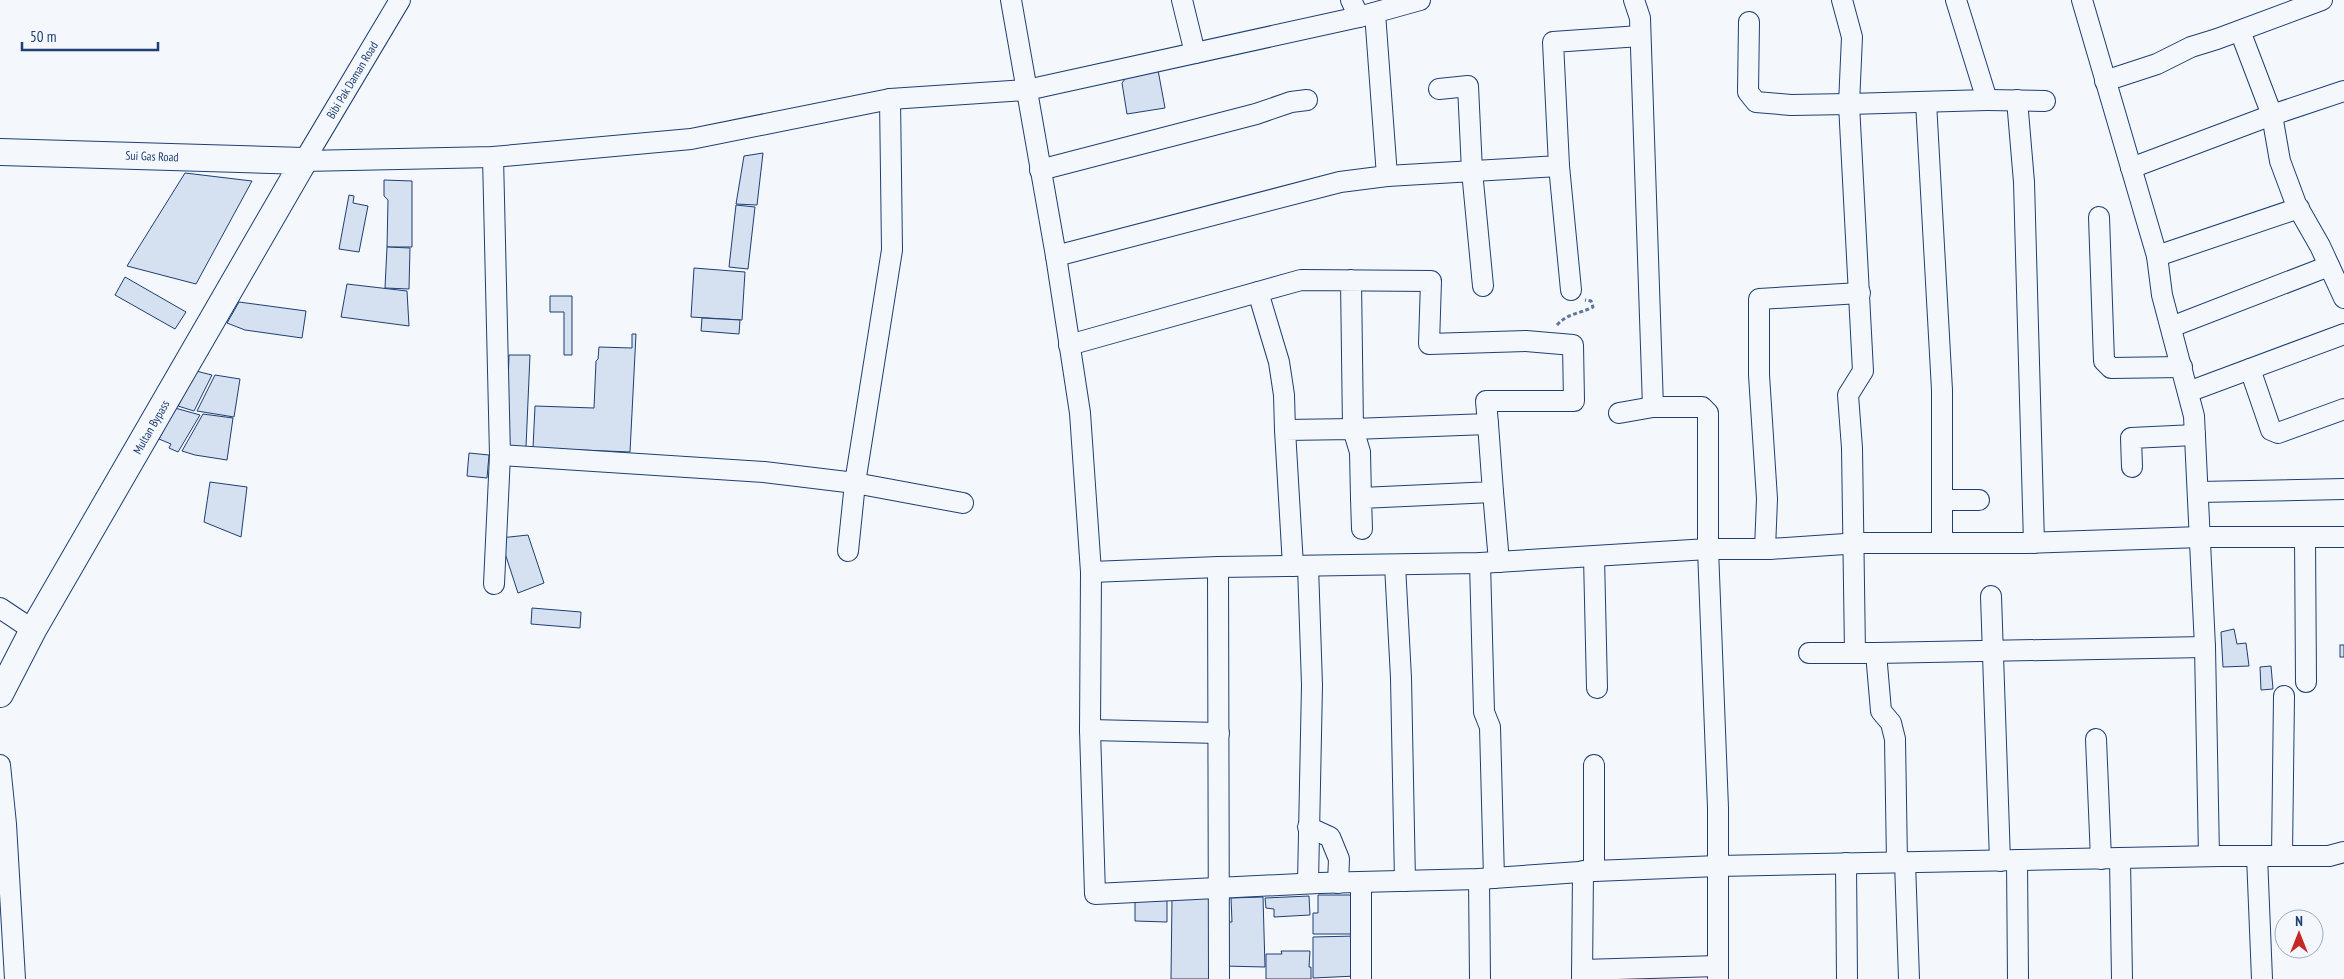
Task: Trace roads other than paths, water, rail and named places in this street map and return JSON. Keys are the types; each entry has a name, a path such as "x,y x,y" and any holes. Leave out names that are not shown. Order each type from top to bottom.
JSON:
{"main road":[{"name":"Sui Gas Road","path":"0,152 304,161"},
{"name":"Multan Bypass","path":"0,694 33,630 304,161"}],"street":[{"name":"Bibi Pak Daman Road","path":"304,161 400,0"},
{"path":"1011,0 1056,256 1080,413 1091,572 1090,730 1095,894 1308,883 1486,879 1589,871 1718,866 2209,856 2329,856 2344,852"},
{"path":"1182,0 1195,53"},
{"path":"304,161 493,157 691,139 890,98 1027,90 1195,53 1362,10 1420,0"},
{"path":"1634,0 1640,18 1653,407"},
{"path":"1842,0 1852,37 1849,104 1863,371 1848,395 1852,448 1855,653"},
{"path":"1956,0 1987,100"},
{"path":"2082,0 2157,256 2162,295 2194,416 2205,647 2209,856"},
{"path":"2105,81 2157,64 2191,47 2322,0"},
{"path":"1362,10 1388,176"},
{"path":"1749,22 1748,92 1756,102 1791,105 1987,100 2045,101"},
{"path":"2240,31 2272,115 2280,161 2299,208 2344,298"},
{"path":"1571,290 1559,166 1553,42 1640,36"},
{"path":"1439,89 1468,86 1472,171 1483,286"},
{"path":"2131,168 2272,115 2344,91"},
{"path":"848,551 855,483 892,250 890,98"},
{"path":"1040,170 1256,114 1291,102 1307,100"},
{"path":"2017,100 2024,182 2034,543"},
{"path":"1926,102 1942,390 1942,543"},
{"path":"493,157 500,455 494,584"},
{"path":"1056,256 1340,182 1388,176 1559,166"},
{"path":"2157,256 2299,208"},
{"path":"2099,217 2104,360 2110,368 2182,367"},
{"path":"2170,327 2329,266"},
{"path":"1070,345 1301,280 1431,281 1429,344 1526,341 1573,345 1574,401 1486,401 1492,492 1484,712 1490,726 1486,879 1480,979"},
{"path":"1351,280 1353,429 1360,452 1362,529"},
{"path":"1258,292 1278,362 1284,395 1284,430 1301,566 1312,685 1308,883"},
{"path":"1765,549 1767,500 1759,375 1759,299 1860,293"},
{"path":"2188,392 2344,334"},
{"path":"2250,369 2271,430 2278,433 2344,410"},
{"path":"1594,765 1582,975 1718,973 1718,808 1708,549 1708,413 1702,407 1653,407 1618,413"},
{"path":"1284,430 1488,424"},
{"path":"2132,467 2131,438 2195,435"},
{"path":"500,455 764,472 855,483 963,503"},
{"path":"2199,492 2344,489"},
{"path":"1360,498 1492,492"},
{"path":"1942,500 1979,500"},
{"path":"1091,572 1218,567 1489,562 1708,549 1765,549 1854,543 2034,543 2201,537 2344,537"},
{"path":"2305,537 2306,682"},
{"path":"1594,557 1596,688"},
{"path":"1395,565 1401,678 1405,881"},
{"path":"1218,567 1219,979"},
{"path":"1991,596 1992,650 2018,979"},
{"path":"0,608 33,630"},
{"path":"1809,653 2205,647"},
{"path":"1876,653 1880,711 1891,723 1895,740 1909,979"},
{"path":"2282,856 2284,696"},
{"path":"1090,730 1218,732"},
{"path":"2096,740 2122,979"},
{"path":"0,765 6,824 15,979"},
{"path":"1308,827 1330,836 1339,858 1338,883"},
{"path":"2257,856 2262,979"},
{"path":"1846,863 1847,979"},
{"path":"1361,883 1361,979"}]}
